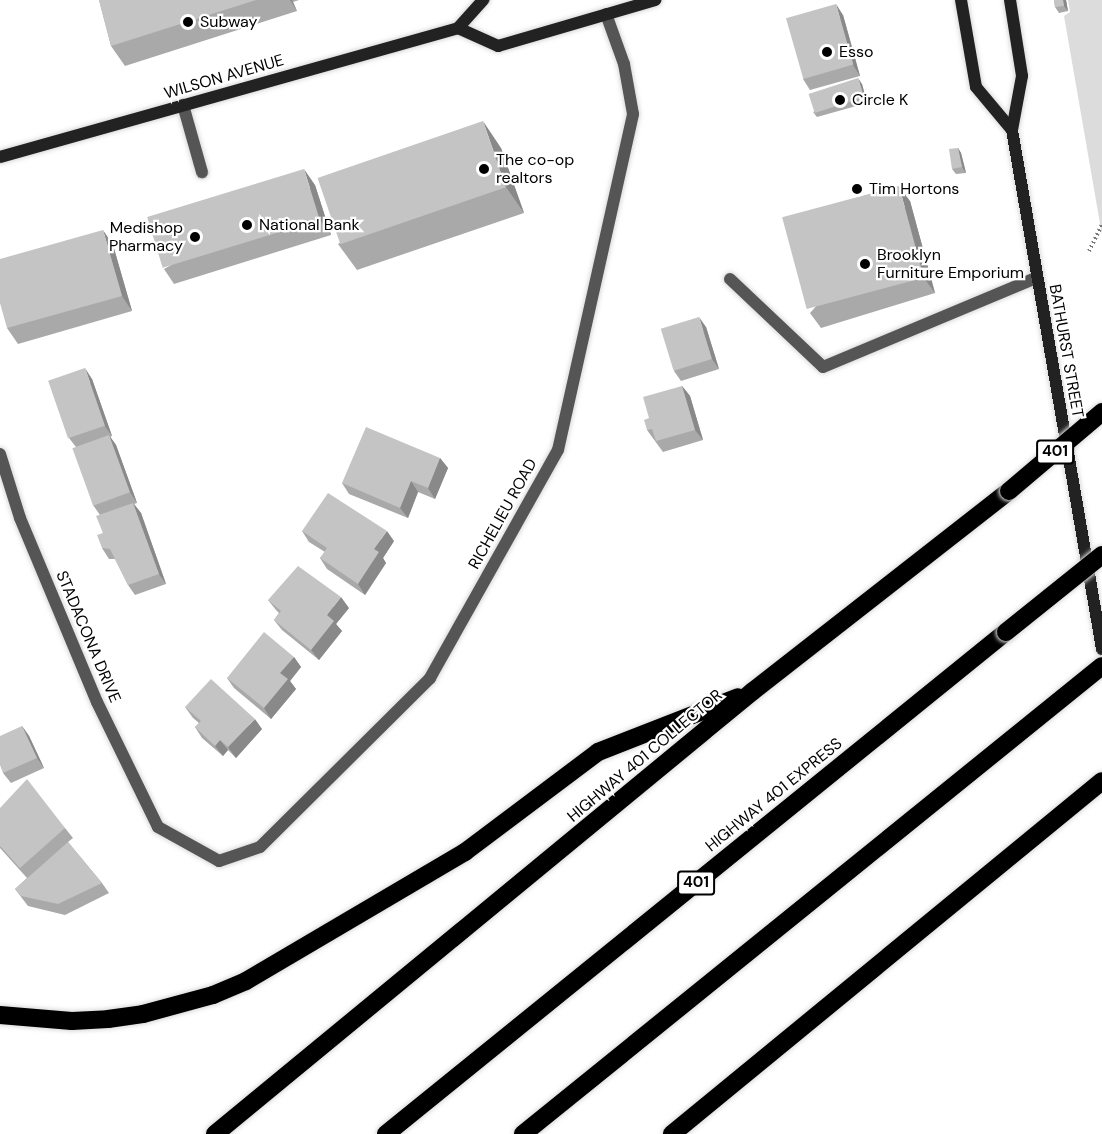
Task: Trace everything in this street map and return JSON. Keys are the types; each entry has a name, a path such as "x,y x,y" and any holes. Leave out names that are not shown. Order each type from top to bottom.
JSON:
{"highway":[{"name":"HIGHWAY 401 COLLECTOR","path":"215,1134 753,691 1009,491 1102,412"},
{"name":"HIGHWAY 401 EXPRESS","path":"386,1134 1102,555"},
{"path":"523,1134 1039,720 1102,666"},
{"path":"0,1015 72,1021 143,1014 201,998 246,981 465,852 598,752 753,691"},
{"path":"672,1134 1102,781"}],"main road":[{"path":"483,0 458,28 498,46 655,0"},
{"path":"962,0 976,87 1012,130"},
{"name":"BATHURST STREET","path":"1010,0 1022,76 1012,130 1102,649"},
{"name":"WILSON AVENUE","path":"0,157 458,28"}],"street":[{"name":"RICHELIEU ROAD","path":"158,827 219,861 260,847 430,678 558,450 633,114 624,64 606,14"},
{"path":"183,105 202,172"},
{"path":"730,279 823,367 1036,278"},
{"name":"STADACONA DRIVE","path":"0,454 20,518 97,702 158,827"}],"path":[{"path":"1089,251 1102,224"}],"shaded area":[{"path":"1068,0 1102,0 1102,235 1064,16 1070,12"}],"building":[{"path":"99,0 256,0 111,46"},
{"path":"1054,0 1063,0 1064,6 1055,7"},
{"name":"Esso","path":"836,4 853,65 803,79 786,18"},
{"name":"Circle K","path":"858,78 864,97 815,113 809,94"},
{"path":"483,121 506,187 340,244 318,178"},
{"path":"958,148 962,167 952,169 949,149"},
{"path":"304,169 319,220 163,268 147,217"},
{"name":"Brooklyn Furniture Emporium","path":"899,186 924,278 807,309 782,217"},
{"path":"103,230 122,296 7,328 0,303 0,259"},
{"path":"699,317 712,359 674,371 661,329"},
{"path":"85,368 105,426 68,438 48,381"},
{"path":"682,386 695,430 656,441 652,429 647,430 644,420 649,418 643,397"},
{"path":"366,427 440,458 428,488 411,481 400,508 342,483"},
{"path":"109,435 130,492 93,506 72,448"},
{"path":"328,493 387,531 374,549 379,552 358,584 320,558 327,548 302,531"},
{"path":"133,503 159,574 128,585 110,549 102,548 97,535 103,533 96,516"},
{"path":"298,566 341,597 327,615 334,621 311,650 274,620 281,611 268,600"},
{"path":"264,632 294,657 280,673 288,679 264,708 227,678"},
{"path":"211,679 255,719 228,747 220,740 215,746 195,727 201,721 185,707"},
{"path":"22,726 37,758 3,773 0,765 0,736"},
{"path":"27,779 65,828 20,868 0,846 0,808"},
{"path":"68,842 102,883 58,904 21,896 15,889"}],"place":[{"name":"Subway","path":"188,22"},
{"name":"Esso","path":"827,52"},
{"name":"Circle K","path":"840,100"},
{"name":"The co-op realtors","path":"484,169"},
{"name":"Tim Hortons","path":"857,189"},
{"name":"National Bank","path":"247,225"},
{"name":"Medishop Pharmacy","path":"195,237"},
{"name":"Brooklyn Furniture Emporium","path":"865,264"}]}
